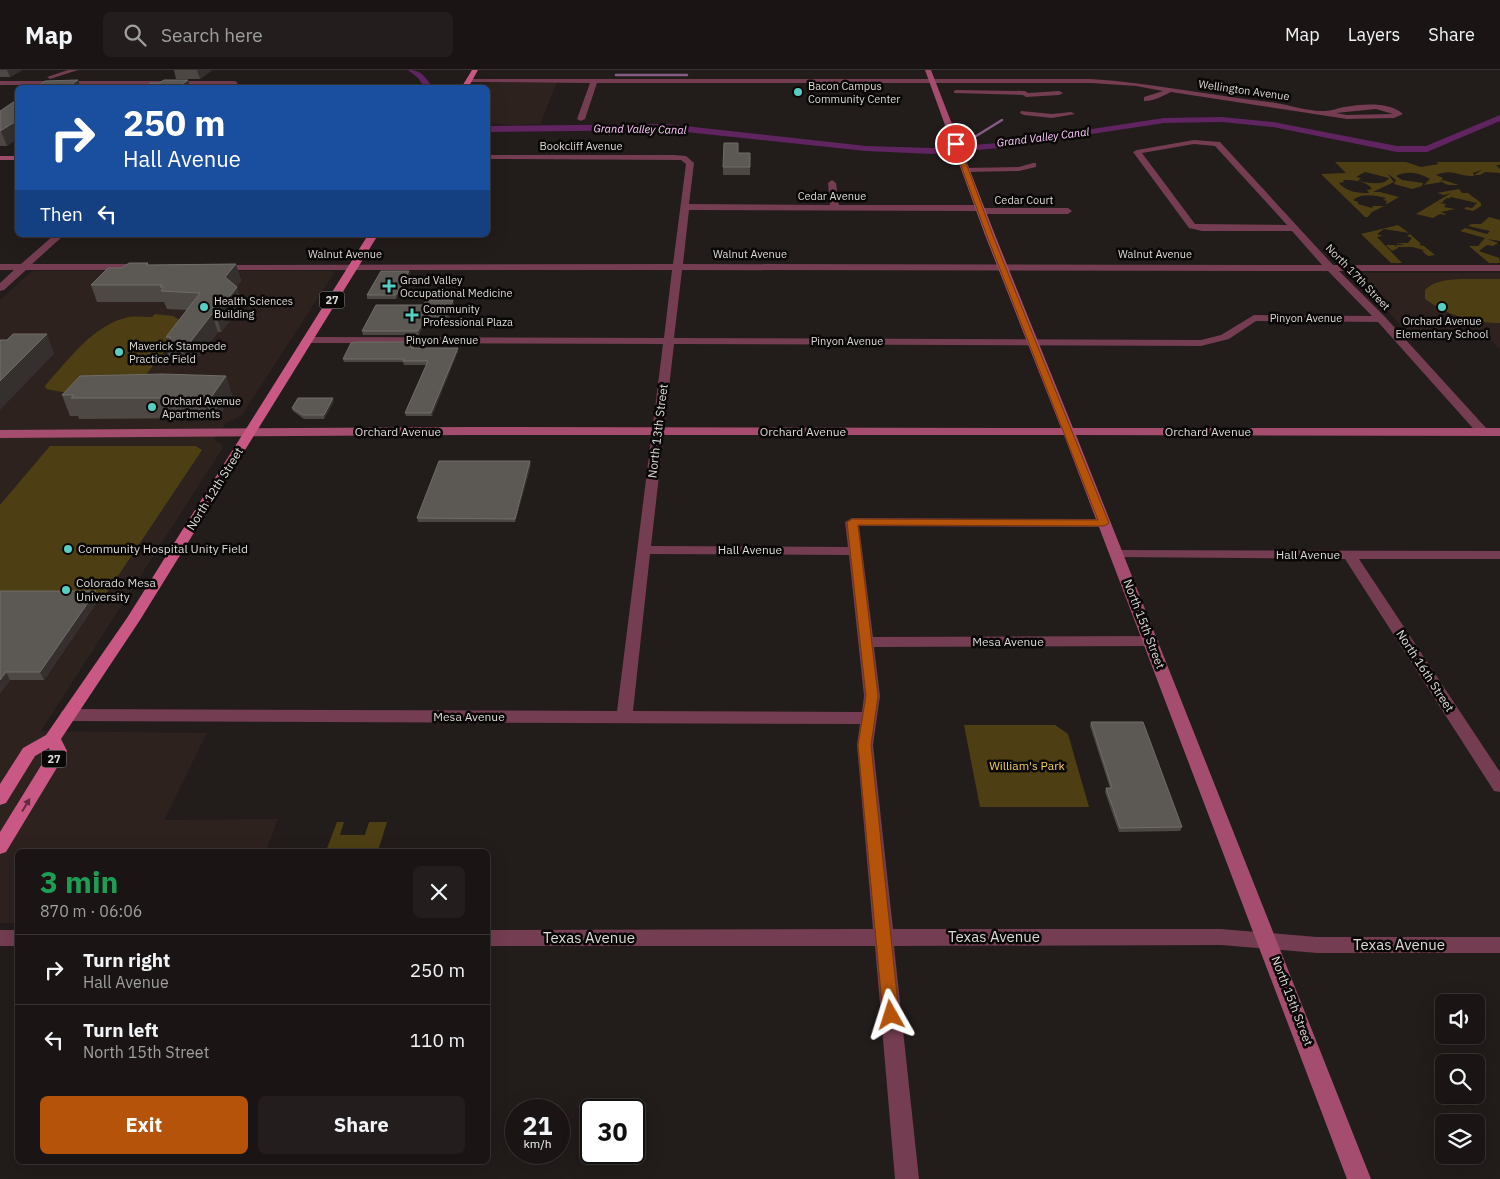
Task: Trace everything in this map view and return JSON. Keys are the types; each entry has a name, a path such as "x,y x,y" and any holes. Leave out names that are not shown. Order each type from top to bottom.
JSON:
{"main road":[{"path":"466,84 475,70"},
{"name":"North 12th Street","path":"52,740 133,620 372,237"},
{"name":"27","path":"0,798 28,752 52,740 59,751 0,847"}],"street":[{"path":"19,85 75,70"},
{"name":"North 15th Street","path":"928,70 1002,267 1117,554 1359,1179"},
{"path":"581,119 594,81"},
{"name":"Wellington Avenue","path":"466,84 594,81 1018,81 1123,83 1355,117 1394,116 1399,114 1392,109 1380,108 1346,108 1328,113"},
{"path":"1018,81 1030,105 1024,114"},
{"path":"0,83 233,85"},
{"path":"0,90 15,86"},
{"path":"1147,99 1170,90"},
{"path":"956,92 1060,94"},
{"path":"1271,104 1276,95"},
{"path":"1016,117 1024,114 1052,116 1072,114"},
{"name":"North 17th Street","path":"1295,228 1209,228 1192,226 1137,152 1194,142 1212,142 1217,144 1295,228 1330,267 1381,319 1483,432"},
{"name":"Bookcliff Avenue","path":"490,158 674,157"},
{"name":"North 13th Street","path":"624,717 690,163 683,158 674,157"},
{"path":"0,158 15,158"},
{"path":"966,170 1019,169 1033,165"},
{"path":"832,183 835,208"},
{"name":"Cedar Avenue","path":"684,207 980,209"},
{"name":"Cedar Court","path":"980,209 1068,211"},
{"path":"0,288 57,237"},
{"path":"0,267 159,267"},
{"name":"Walnut Avenue","path":"207,267 1500,268"},
{"name":"Pinyon Avenue","path":"307,340 1201,342 1225,337 1254,318 1381,319"},
{"name":"Orchard Avenue","path":"0,428 70,428 106,432"},
{"name":"Orchard Avenue","path":"0,434 106,432 658,431 1500,432"},
{"path":"908,1179 865,745 872,696 852,522 1104,523"},
{"name":"Hall Avenue","path":"644,550 856,551"},
{"name":"Hall Avenue","path":"1117,554 1500,555"},
{"name":"North 16th Street","path":"1350,555 1500,786"},
{"name":"Mesa Avenue","path":"866,642 1151,641"},
{"name":"Mesa Avenue","path":"68,715 869,718"},
{"name":"Texas Avenue","path":"490,938 1222,937 1317,945 1500,945"},
{"path":"0,938 15,938"}],"shaded area":[{"path":"489,83 557,83 540,124 515,125 490,123 490,85 481,85"},
{"name":"Colorado Mesa University","path":"330,271 334,273 242,415 226,423 214,440 222,444 222,449 41,731 207,733 164,820 278,819 267,849 15,849 15,923 0,923 0,300 31,272"},
{"name":"Orchard Avenue Elementary School","path":"1358,273 1500,273 1500,349 1491,340 1414,340 1355,275"}],"green space":[{"path":"1335,162 1406,162 1421,167 1439,164 1436,162 1500,162 1500,165 1496,165 1500,169 1500,173 1485,172 1480,175 1474,175 1482,170 1473,173 1474,176 1450,172 1436,175 1443,178 1440,182 1443,180 1459,185 1448,185 1442,182 1424,185 1430,179 1413,173 1396,176 1402,180 1423,183 1422,186 1412,189 1394,184 1396,180 1387,173 1394,182 1373,192 1399,197 1387,204 1387,201 1383,200 1386,198 1372,195 1360,196 1353,200 1358,202 1358,204 1372,208 1373,206 1384,206 1372,212 1368,217 1365,217 1321,174 1346,173","holes":["1365,172 1389,178 1387,181 1380,183 1358,181 1361,178 1356,177","1343,180 1364,183 1372,189 1367,190 1369,193 1352,191 1339,183 1344,182"]},
{"path":"1459,189 1462,193 1468,193 1481,203 1481,206 1473,211 1464,209 1466,207 1472,208 1477,203 1451,197 1449,198 1451,199 1447,198 1444,202 1439,203 1446,204 1444,207 1455,209 1441,212 1445,215 1440,214 1433,218 1416,214 1451,193 1444,195 1437,193"},
{"path":"1489,217 1500,220 1500,241 1487,239 1498,243 1493,246 1487,245 1479,251 1499,258 1500,263 1489,263 1469,246 1478,246 1485,238 1460,231 1465,228 1487,234 1490,231 1468,226 1471,224 1481,224"},
{"path":"1398,225 1409,233 1384,229 1377,234 1383,236 1377,237 1402,263 1391,263 1361,234"},
{"path":"1410,234 1421,244 1419,245 1424,246 1435,255 1428,256 1422,251 1424,250 1412,247 1398,247 1392,251 1386,245 1397,247 1396,245 1405,245 1396,243 1408,243 1412,238 1407,236"},
{"path":"1461,279 1500,279 1500,323 1480,322 1451,314 1425,299 1425,290 1433,284"},
{"name":"Maverick Stampede Practice Field","path":"155,314 173,316 181,321 181,330 134,390 126,393 62,392 46,389 45,386 73,354 104,327 129,317 152,317"},
{"name":"Community Hospital Unity Field","path":"50,446 196,446 202,450 106,594 0,594 0,505"},
{"name":"William's Park","path":"964,725 1055,725 1068,734 1089,807 980,807"},
{"path":"337,822 344,822 340,835 365,835 369,822 387,822 379,849 327,849"}],"building":[{"path":"78,80 70,85 40,85 45,81"},
{"path":"164,80 188,80 181,85 148,85 150,83 159,83"},
{"path":"15,101 15,122 0,131 0,111"},
{"path":"724,143 738,143 738,153 750,153 750,167 723,167"},
{"path":"129,263 148,263 146,265 236,264 225,277 237,287 216,314 212,314 188,345 165,345 171,337 166,337 200,293 161,291 164,287 160,287 162,285 91,285 108,268 122,268"},
{"name":"Grand Valley Occupational Medicine","path":"381,271 409,271 396,295 367,295"},
{"name":"Community Professional Plaza","path":"426,300 453,300 447,316 426,316 418,331 362,331 376,305 424,305"},
{"path":"13,334 47,334 0,381 0,340 7,340"},
{"path":"414,342 411,348 458,348 431,413 405,413 428,361 343,359 351,343"},
{"path":"162,374 226,376 212,396 204,396 203,398 71,398 74,395 62,395 80,376"},
{"path":"298,398 333,398 324,415 303,415 292,408"},
{"path":"439,461 530,461 515,519 417,518"},
{"path":"0,591 96,591 40,672 6,672 0,680"},
{"path":"1091,722 1143,722 1182,827 1120,828 1106,788 1112,788"}],"waterway":[{"path":"412,70 421,76 427,85"},
{"path":"616,75 687,75"},
{"name":"Grand Valley Canal","path":"490,129 622,126 667,127 866,148 932,151 999,145 1164,121 1222,119 1273,124 1397,149 1427,149 1500,118"},
{"path":"973,138 1002,120"}],"place":[{"name":"Bacon Campus Community Center","path":"798,92"},
{"name":"Grand Valley Occupational Medicine","path":"389,286"},
{"name":"Health Sciences Building","path":"204,307"},
{"name":"Orchard Avenue Elementary School","path":"1442,307"},
{"name":"Community Professional Plaza","path":"412,315"},
{"name":"Maverick Stampede Practice Field","path":"119,352"},
{"name":"Orchard Avenue Apartments","path":"152,407"},
{"name":"Community Hospital Unity Field","path":"68,549"},
{"name":"Colorado Mesa University","path":"66,590"}],"route":[{"path":"891,1015 865,745 872,696 852,522 1104,523 990,236 956,144"}]}
